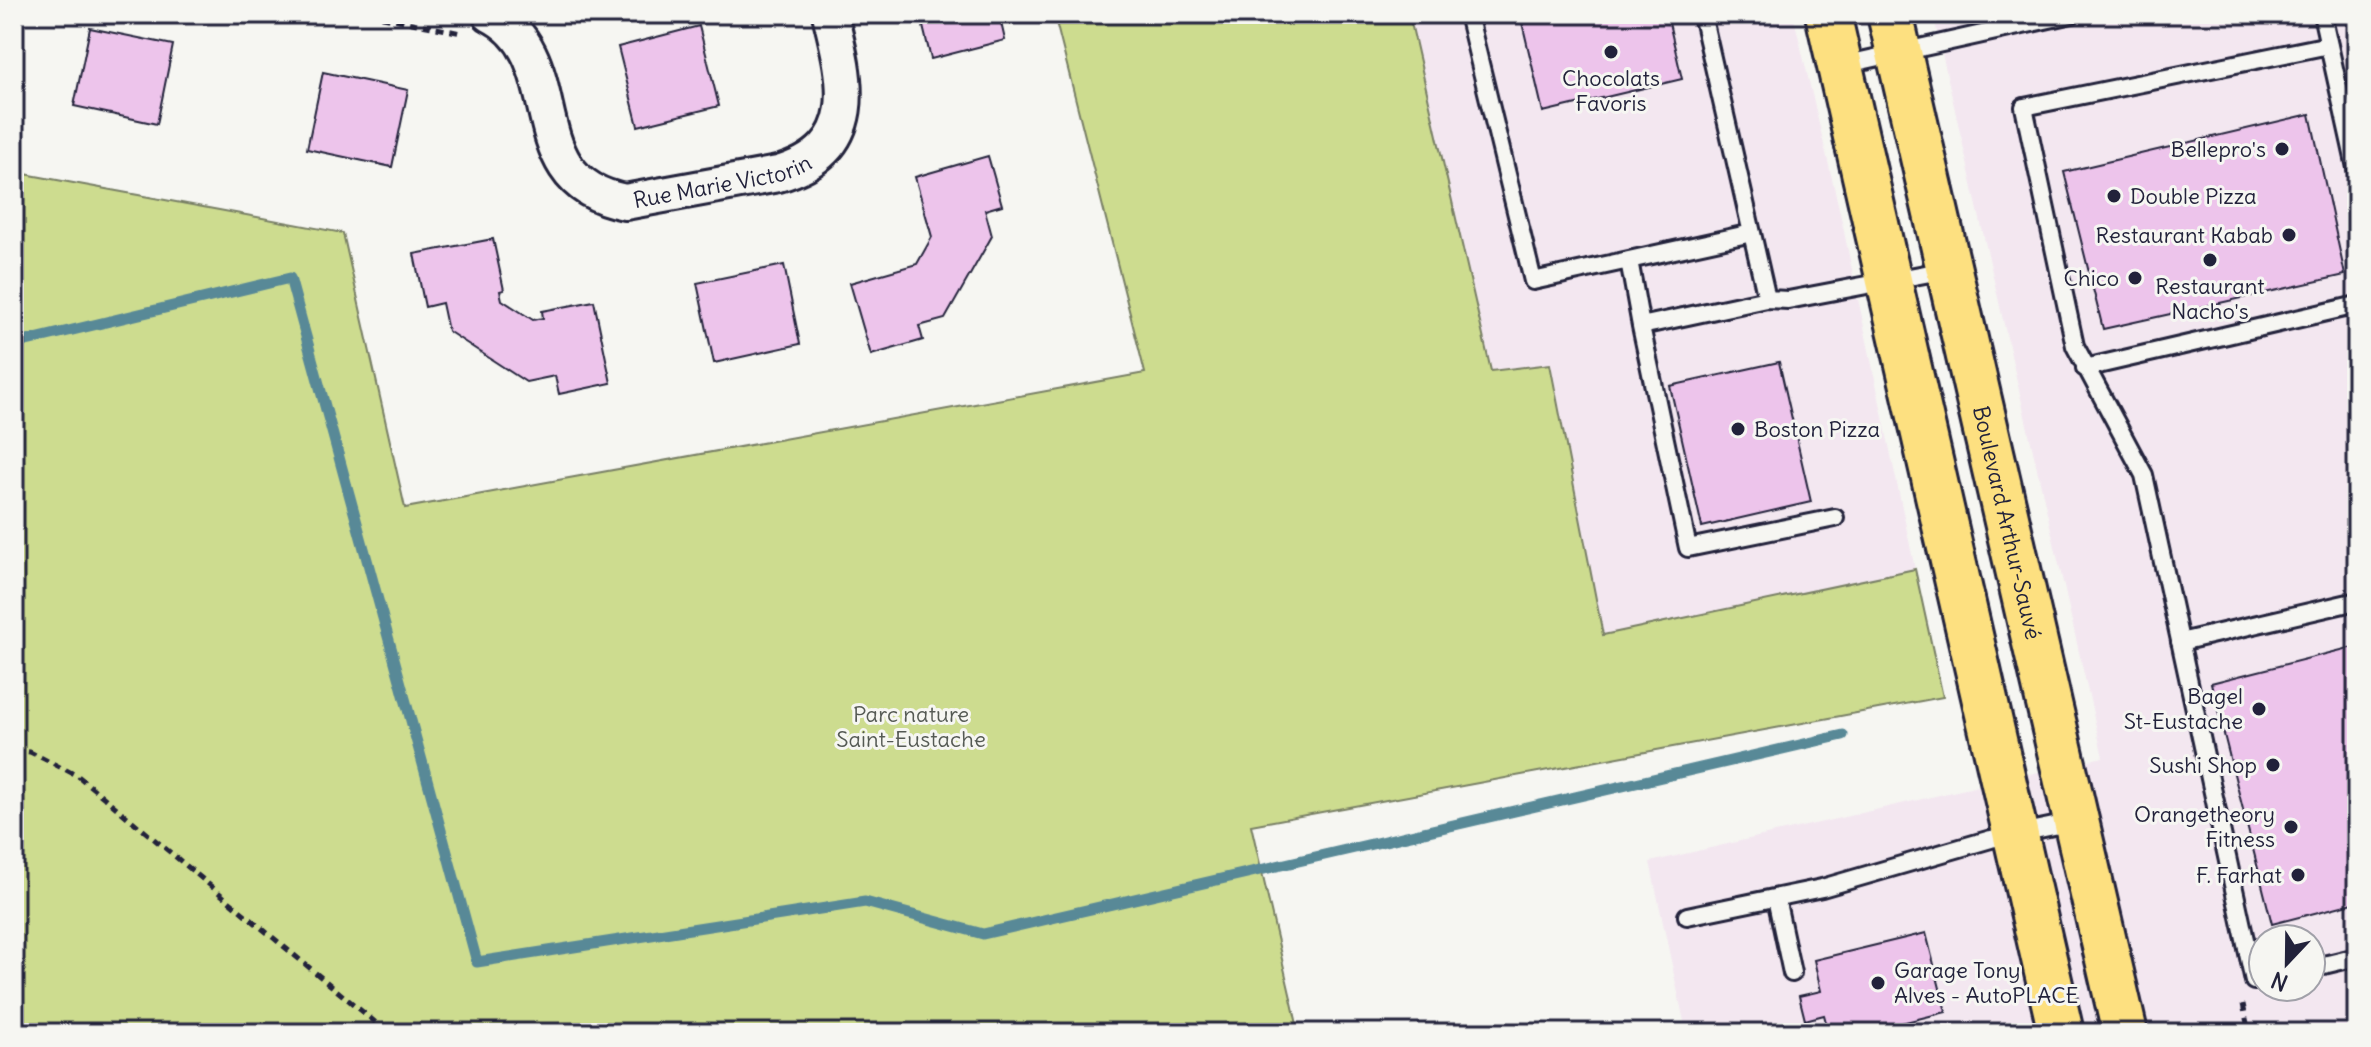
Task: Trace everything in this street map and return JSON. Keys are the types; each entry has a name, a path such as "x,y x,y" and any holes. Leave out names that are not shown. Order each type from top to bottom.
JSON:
{"main road":[{"path":"1828,14 2061,1033"},
{"name":"Boulevard Arthur-Sauvé","path":"1894,33 2125,1033"}],"street":[{"name":"Rue Marie Victorin","path":"480,26 516,34 530,56 555,147 568,172 600,197 625,202 778,174 801,166 822,151 839,125 846,98 843,65 830,14"}],"lane":[{"path":"1468,14 1533,281 1752,233"},
{"path":"1702,14 1767,299"},
{"path":"1840,65 1894,33 2072,14"},
{"path":"2322,14 2357,172"},
{"path":"2247,949 2144,475 2075,346 2024,107 2329,45"},
{"path":"1629,260 1688,548 1835,518"},
{"path":"1641,326 1767,299 1788,300 1950,270"},
{"path":"2085,368 2357,305"},
{"path":"2180,642 2357,601"},
{"path":"1687,916 1776,898 2015,834 2077,821"},
{"path":"1776,898 1792,973"},
{"path":"2327,964 2357,957"}],"path":[{"path":"368,14 480,26"},
{"path":"14,750 30,752 78,776 381,1027 402,1033"}],"shaded area":[{"path":"1409,14 1793,14 1839,208 1915,569 1603,635 1551,364 1492,372"},
{"path":"1933,14 2357,14 2357,1033 1677,1033 1686,1031 1650,862 2103,757"}],"green space":[{"name":"Parc nature Saint-Eustache","path":"1054,14 1409,14 1491,371 1550,364 1603,635 1915,569 1943,697 1251,825 1299,1033 14,1033 14,172 343,233 405,508 1145,373"}],"building":[{"path":"920,14 999,14 1005,40 931,59"},
{"path":"1520,14 1667,14 1682,79 1543,112"},
{"path":"699,26 719,106 638,126 618,47"},
{"path":"90,28 173,45 157,124 74,106"},
{"path":"323,72 408,90 392,167 307,149"},
{"path":"2310,114 2345,275 2103,329 2064,172"},
{"path":"988,156 1002,205 985,210 992,236 945,319 919,326 923,340 871,355 850,283 917,264 932,237 915,177"},
{"path":"493,239 504,290 500,291 502,300 533,320 543,318 542,311 594,301 611,383 559,394 555,376 526,382 448,331 442,303 425,307 414,254"},
{"path":"784,265 800,344 714,363 697,283"},
{"path":"1779,362 1811,502 1702,527 1670,386"},
{"path":"2357,646 2357,902 2272,923 2211,683"},
{"path":"1926,933 1946,1012 1861,1033 1829,1033 1824,1015 1805,1020 1799,996 1821,991 1814,960"}],"waterway":[{"path":"14,344 290,278 477,962 865,902 983,934 1843,735"}],"place":[{"name":"Chocolats Favoris","path":"1611,52"},
{"name":"Bellepro's","path":"2282,149"},
{"name":"Double Pizza","path":"2114,196"},
{"name":"Restaurant Kabab","path":"2289,235"},
{"name":"Restaurant Nacho's","path":"2210,260"},
{"name":"Chico","path":"2135,278"},
{"name":"Boston Pizza","path":"1738,429"},
{"name":"Bagel St-Eustache","path":"2259,709"},
{"name":"Sushi Shop","path":"2273,765"},
{"name":"Orangetheory Fitness","path":"2291,827"},
{"name":"F. Farhat","path":"2298,875"},
{"name":"Garage Tony Alves - AutoPLACE","path":"1878,983"}]}
